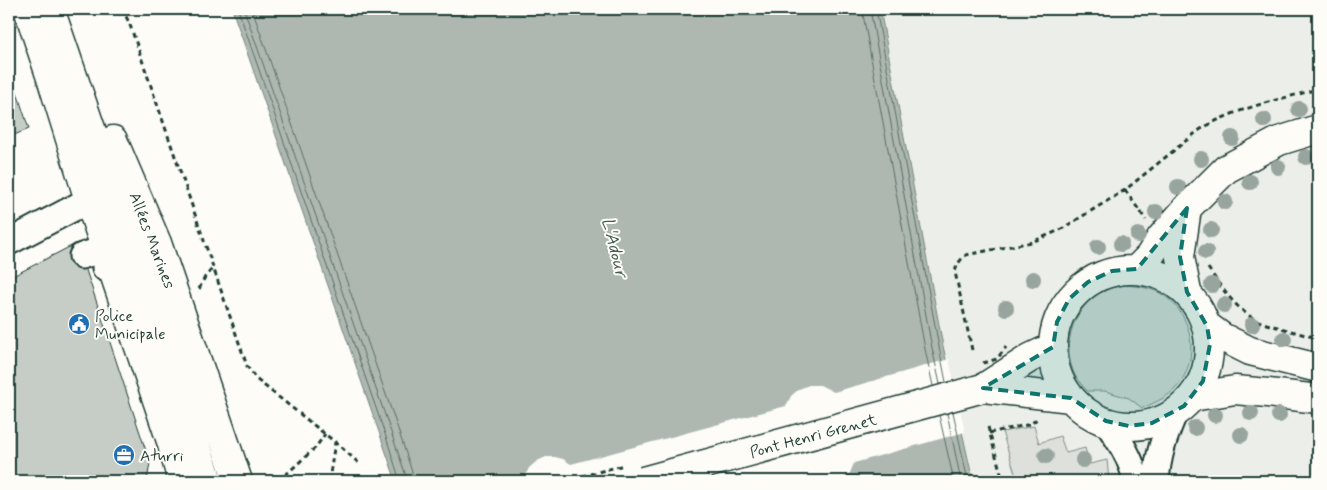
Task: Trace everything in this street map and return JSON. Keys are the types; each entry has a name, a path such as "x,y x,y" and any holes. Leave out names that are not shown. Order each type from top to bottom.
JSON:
{"main road":[{"name":"Allées Marines","path":"28,9 89,200 94,252 172,441 182,481"},
{"name":"Allées Marines","path":"50,9 125,228 208,481"},
{"name":"Allées Marines","path":"60,36 104,122 157,243 249,481"},
{"name":"Allées Marines","path":"52,81 80,144 125,228"},
{"path":"1137,269 1149,257 1161,238 1187,208 1226,168 1280,141 1318,129"},
{"path":"1187,208 1180,257 1187,292"},
{"path":"1183,405 1202,381 1208,363 1210,344 1207,326 1187,292 1164,276 1137,269 1112,271 1088,282 1069,300 1057,322 1053,347 1058,374 1071,398 1087,412 1106,421 1129,426 1152,423 1183,405 1235,390 1318,399"},
{"path":"1207,326 1222,337 1250,351 1318,368"},
{"name":"Pont Henri Grenet","path":"643,481 1017,380 1030,358 1053,347"},
{"path":"1017,380 1049,394 1071,398"}],"street":[{"path":"9,242 89,200"},
{"path":"94,252 105,269 168,461 171,481"},
{"path":"1156,481 1161,448 1183,405"},
{"path":"1106,421 1128,457 1136,481"}],"path":[{"path":"121,9 130,25 247,366 256,379 361,465"},
{"path":"972,350 955,272 956,266 966,255 1032,242 1060,230 1125,190 1210,123 1228,115 1318,89"},
{"path":"1125,190 1149,223"},
{"path":"1204,264 1208,267 1224,292 1244,311 1270,325 1318,338"},
{"path":"989,433 1031,424"},
{"path":"988,428 1003,481"},
{"path":"249,481 280,480 316,447 325,434"},
{"path":"330,481 335,442"}],"highlighted area":[{"path":"1187,208 1180,257 1187,292 1207,326 1210,344 1203,381 1184,406 1152,423 1129,426 1106,421 1071,398 983,388 1053,347 1057,322 1069,299 1088,282 1112,271 1137,269"}],"shaded area":[{"path":"880,9 1318,9 1318,481 973,481 943,346"},
{"path":"1123,285 1146,288 1160,293 1170,300 1185,320 1191,344 1187,369 1182,380 1169,394 1142,408 1129,398 1105,391 1087,391 1076,377 1069,351 1073,327 1085,306 1094,297 1106,290"},
{"path":"1034,426 1039,443 1060,436 1066,453 1085,448 1090,464 1107,460 1109,481 1021,481 1016,476 1002,432"}],"water":[{"name":"L'Adour","path":"232,9 880,9 943,346 973,481 396,481"}],"pier":[{"path":"949,359 965,432 854,463 850,473 839,481 812,481 807,477 792,481 511,481 524,478 529,468 537,461 546,457 563,459 571,464 786,406 791,396 799,389 809,385 820,385 834,392"}],"building":[{"path":"9,68 29,129 9,137"},
{"path":"77,243 150,463 147,481 9,481 9,278"},
{"path":"1318,477 1318,481 1288,481"}],"place":[{"name":"Police Municipale","path":"79,324"},
{"name":"Aturri","path":"124,455"}]}
